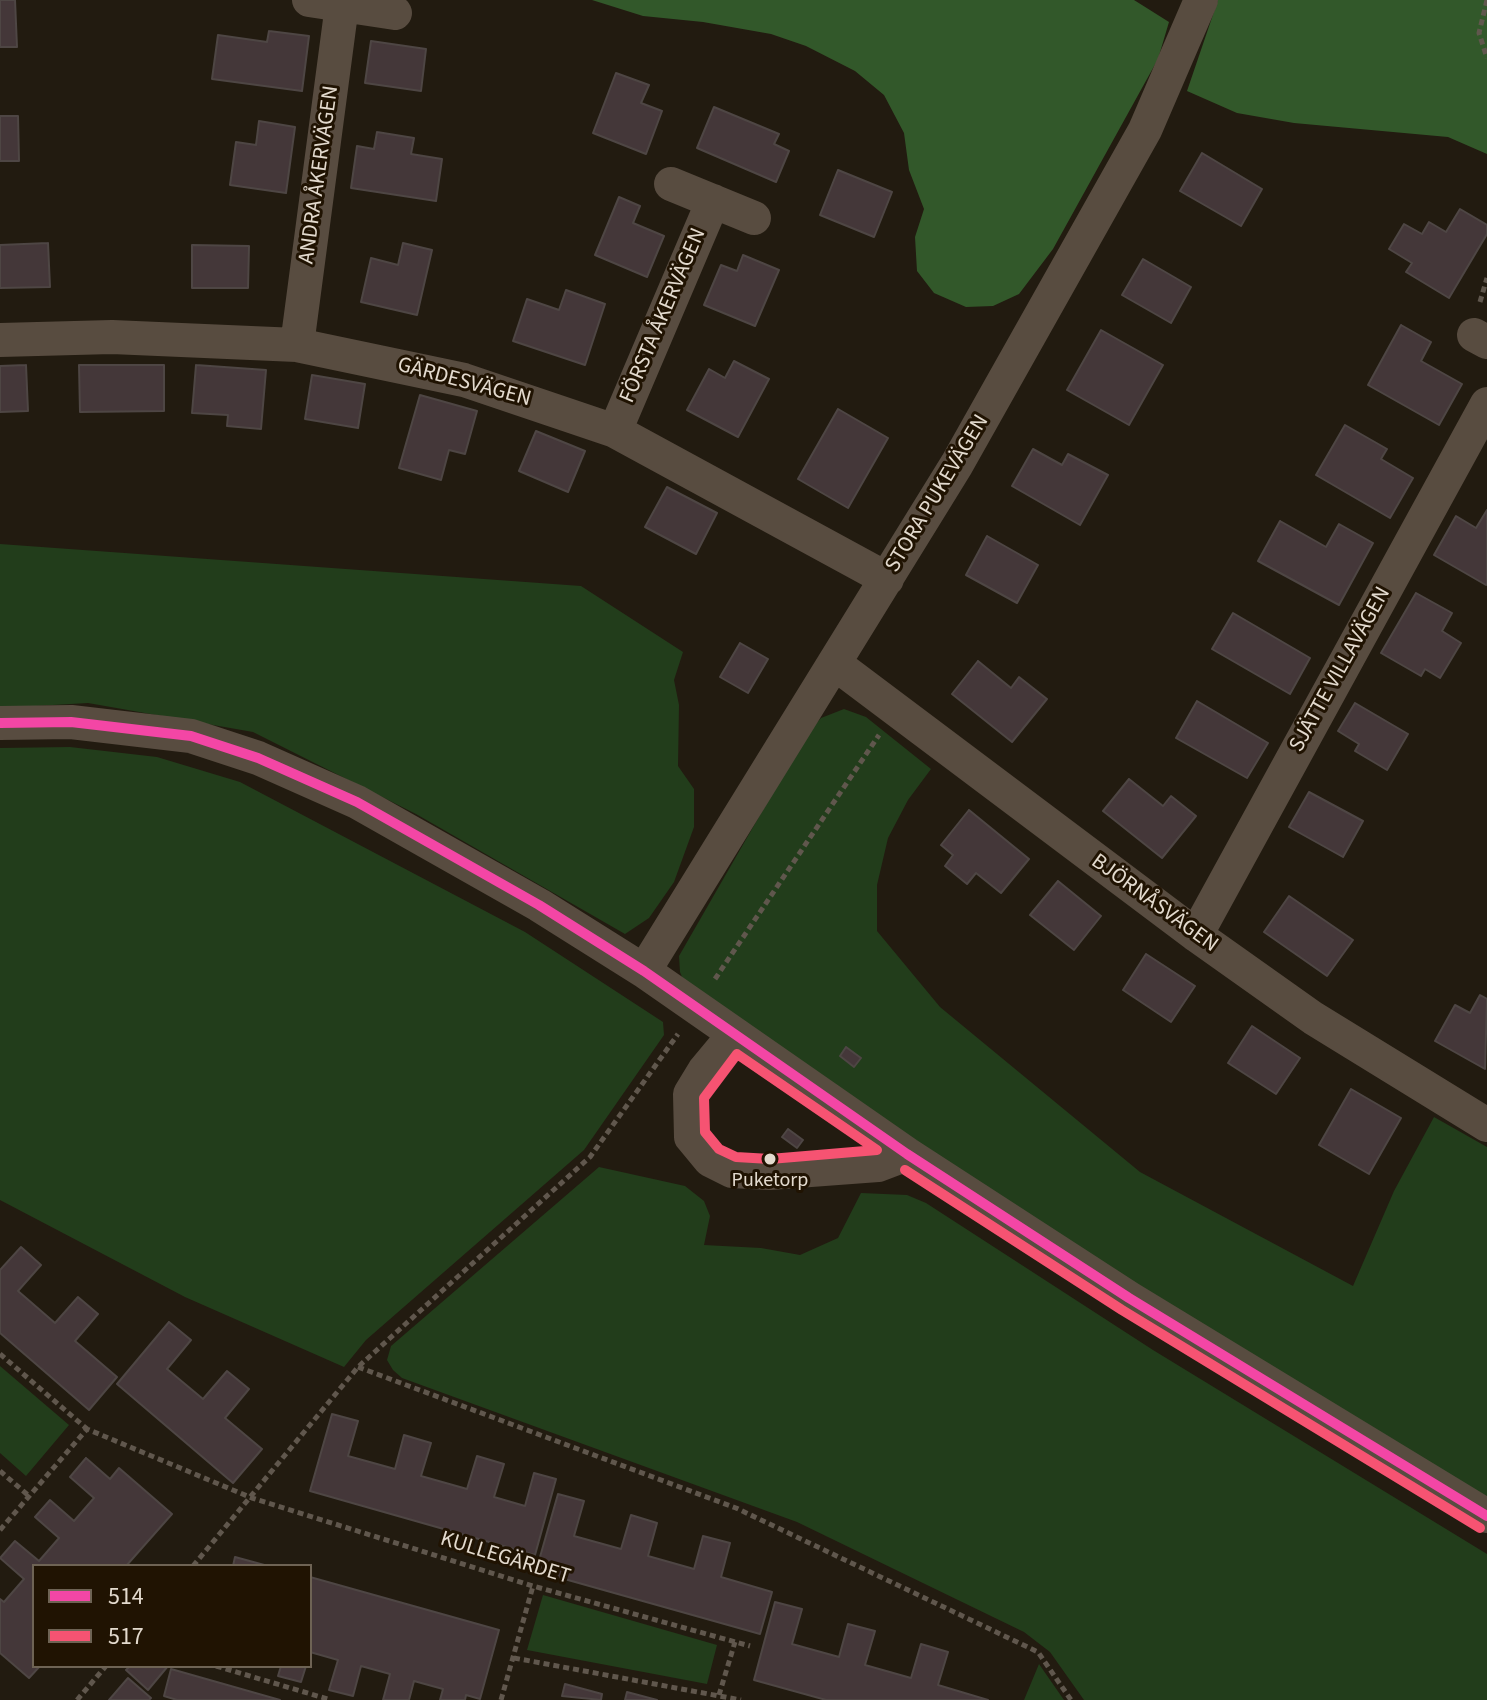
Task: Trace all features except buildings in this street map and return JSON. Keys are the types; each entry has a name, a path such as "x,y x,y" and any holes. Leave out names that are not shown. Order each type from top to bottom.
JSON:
{"street":[{"name":"STORA PUKEVÄGEN","path":"644,971 957,464 1110,196 1168,82 1201,0"},
{"path":"326,3 395,13"},
{"name":"ANDRA ÅKERVÄGEN","path":"297,345 326,3"},
{"path":"671,184 754,218"},
{"name":"FÖRSTA ÅKERVÄGEN","path":"615,431 713,201"},
{"name":"GÄRDESVÄGEN","path":"0,340 112,337 297,345 464,380 615,431 729,490 887,579"},
{"name":"SJÄTTE VILLAVÄGEN","path":"1196,935 1487,404"},
{"name":"BJÖRNÅSVÄGEN","path":"834,663 1196,935 1313,1018 1487,1125"},
{"path":"0,723 120,725 191,736 258,758 357,802 539,905 644,971 907,1154 1129,1298 1487,1516"},
{"path":"734,1035 704,1071 690,1094 691,1137 710,1160 732,1171 770,1173 878,1165 907,1154"}],"path":[{"path":"1487,0 1479,33 1487,58"},
{"path":"195,1564 358,1367 590,1157 696,1008 896,709"},
{"name":"KULLEGÄRDET","path":"0,1354 87,1429 252,1498 533,1586 750,1646"},
{"path":"358,1367 736,1508 1038,1652 1071,1700"},
{"path":"0,1530 87,1429"},
{"path":"0,1471 29,1496"},
{"path":"501,1700 533,1586"},
{"path":"719,1695 735,1642"},
{"path":"514,1658 741,1700"},
{"path":"77,1700 104,1668"},
{"path":"223,1668 331,1700"}],"green space":[{"path":"592,0 1134,0 1169,22 1158,59 1053,249 1019,294 993,306 966,307 934,293 917,271 915,237 924,209 909,170 904,133 884,95 855,71 806,46 771,34 703,22 643,16"},
{"path":"1218,0 1487,0 1487,154 1448,137 1294,123 1237,113 1187,91"},
{"path":"0,544 581,586 683,652 674,680 679,705 678,766 694,789 694,827 674,882 649,918 625,934 416,814 253,732 88,703 0,708"},
{"path":"844,709 866,717 931,769 908,800 888,838 877,885 877,931 940,1007 1140,1172 1353,1286 1394,1191 1434,1117 1487,1147 1487,1506 1122,1286 687,989 680,972 679,956 806,735 821,718"},
{"path":"70,747 157,757 240,782 525,932 663,1022 664,1035 584,1150 366,1340 344,1367 185,1297 0,1200 0,748"},
{"path":"599,1167 685,1186 704,1201 710,1216 704,1245 761,1248 800,1255 838,1238 861,1193 907,1195 926,1203 1153,1350 1487,1554 1487,1700 1084,1700 1050,1652 1024,1632 797,1522 402,1378 393,1370 387,1360 391,1346"},
{"path":"0,1366 69,1425 26,1476 0,1453"},
{"path":"543,1595 717,1645 707,1684 527,1650"},
{"path":"1039,1664 1064,1700 1024,1700"}],"transit line":[{"name":"514","path":"0,723 71,722 191,736 258,758 357,802 539,905 644,971 907,1154 1129,1298 1487,1516"},
{"name":"517","path":"737,1054 877,1150 770,1159 736,1157 719,1149 705,1132 704,1098 737,1054"},
{"name":"517","path":"905,1170 1122,1310 1480,1528"}],"place":[{"name":"Puketorp","path":"770,1159"}]}
